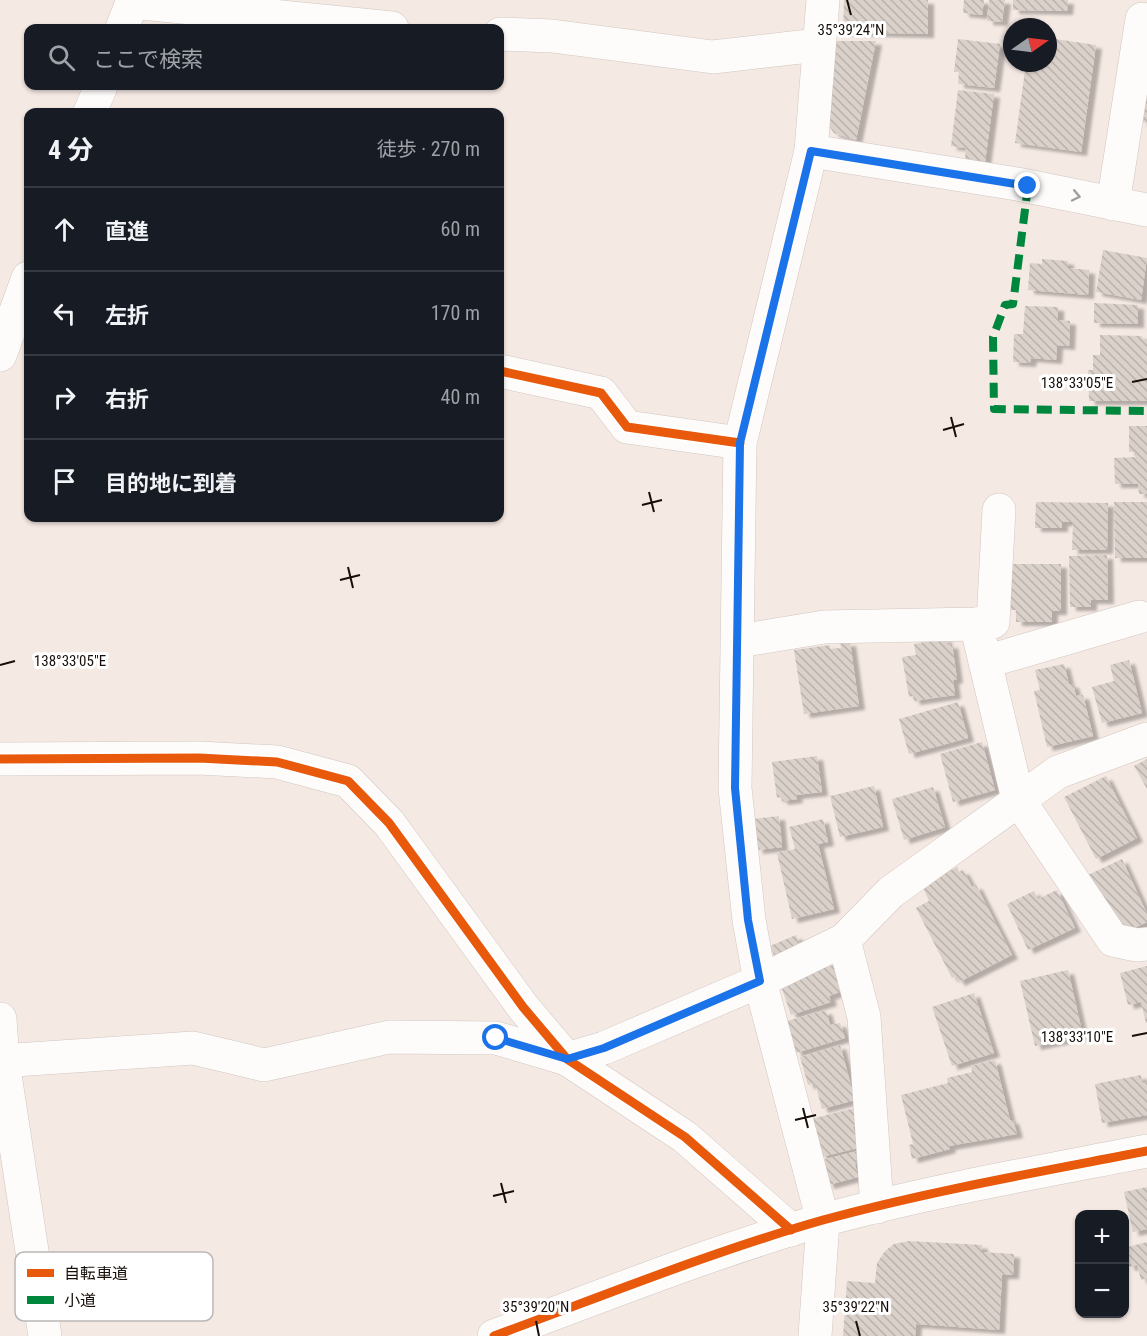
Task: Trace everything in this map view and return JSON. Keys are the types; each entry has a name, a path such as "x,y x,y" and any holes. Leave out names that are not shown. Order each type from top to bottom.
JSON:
{"street":[{"path":"815,1336 823,1221 760,981 748,920 735,788 739,641 740,443 811,151 823,0"},
{"path":"129,10 334,24"},
{"path":"1113,204 1142,19"},
{"path":"504,34 552,36 713,57 818,45"},
{"path":"92,108 99,90"},
{"path":"811,151 1017,184 1147,210"},
{"path":"0,355 24,289"},
{"path":"504,372 601,393 627,427 740,443"},
{"path":"739,641 824,627 993,622 999,510"},
{"path":"985,662 1139,617"},
{"path":"976,624 1018,800 1113,940 1137,945 1147,944"},
{"path":"1,1061 193,1048 264,1065 389,1037 496,1038 567,1059 604,1048 760,981 844,940 891,892 1058,772 1147,739"},
{"path":"0,759 199,758 277,762 348,781 389,823 523,1007 567,1059 685,1137 791,1230"},
{"path":"844,940 864,1017 877,1207"},
{"path":"0,1019 1,1061 32,1252"},
{"path":"494,1336 669,1271 791,1230 922,1195 1147,1151"},
{"path":"43,1321 45,1336"}],"building":[{"path":"844,0 928,0 928,34 843,32"},
{"path":"964,0 984,0 982,15 963,13"},
{"path":"989,0 1005,0 1002,22 987,21"},
{"path":"1013,0 1068,0 1067,11 1013,10"},
{"path":"958,39 1000,44 994,88 958,84 959,72 954,72"},
{"path":"1057,39 1096,45 1081,152 1015,143 1025,72 1057,72"},
{"path":"834,41 876,41 856,140 834,133 827,123"},
{"path":"1147,89 1147,123 1141,122"},
{"path":"958,90 994,94 985,162 965,159 966,148 951,146"},
{"path":"1103,250 1147,258 1141,300 1096,292"},
{"path":"1042,259 1068,261 1068,268 1089,270 1088,295 1028,290 1030,263 1042,264"},
{"path":"1094,303 1138,305 1138,324 1094,323"},
{"path":"1025,306 1058,307 1058,320 1070,321 1069,346 1057,345 1056,360 1031,358 1030,363 1013,362 1014,334 1023,334"},
{"path":"1100,335 1142,336 1142,340 1147,340 1147,401 1089,401 1088,370 1093,370 1093,355 1100,355"},
{"path":"1129,426 1147,426 1147,494 1139,494 1138,484 1115,484 1114,458 1136,457 1136,452 1129,452"},
{"path":"1036,502 1108,503 1107,550 1072,550 1073,522 1062,522 1062,528 1035,528"},
{"path":"1114,502 1147,502 1147,558 1115,558"},
{"path":"1107,555 1108,600 1091,600 1091,607 1070,607 1069,556"},
{"path":"1011,564 1061,564 1061,611 1052,611 1052,622 1016,622 1016,610 1011,610"},
{"path":"946,638 947,645 952,644 957,679 953,680 955,695 914,701 913,696 909,697 902,657 916,655 914,644"},
{"path":"850,642 859,706 804,714 794,650 830,645 830,649 841,648 840,643"},
{"path":"1129,660 1142,713 1102,723 1092,687 1114,681 1110,665"},
{"path":"1064,664 1069,684 1073,684 1076,696 1083,695 1093,736 1047,747 1034,691 1040,690 1035,670"},
{"path":"958,702 968,738 909,754 899,719"},
{"path":"982,742 995,790 953,802 940,754"},
{"path":"817,756 822,792 796,795 797,799 782,801 781,797 777,798 772,762"},
{"path":"1147,759 1147,789 1134,766"},
{"path":"1106,776 1137,838 1096,859 1064,797"},
{"path":"874,786 883,827 840,837 830,796"},
{"path":"933,787 945,827 904,840 892,799"},
{"path":"779,816 782,847 757,850 753,819"},
{"path":"823,819 828,842 818,844 834,909 792,919 777,853 795,849 789,827"},
{"path":"1122,859 1147,914 1147,922 1132,929 1109,921 1088,875"},
{"path":"957,867 959,872 963,870 972,887 976,885 1012,955 959,982 956,976 952,978 916,908 929,901 922,885"},
{"path":"1057,890 1075,928 1028,950 1007,904 1034,891 1038,899"},
{"path":"796,935 802,949 776,960 770,946"},
{"path":"833,965 842,991 829,996 831,1002 791,1015 780,983"},
{"path":"1147,966 1146,1023 1141,1002 1128,1005 1120,973"},
{"path":"1068,970 1083,1036 1035,1046 1020,981"},
{"path":"974,993 994,1053 952,1066 932,1007"},
{"path":"826,1010 830,1025 840,1023 845,1038 796,1053 787,1021"},
{"path":"840,1045 855,1100 822,1109 815,1083 808,1085 800,1057"},
{"path":"995,1060 1010,1120 1013,1120 1017,1134 949,1146 950,1149 912,1159 909,1145 913,1144 901,1095 948,1083 947,1078 972,1072 971,1066"},
{"path":"1141,1075 1142,1083 1147,1082 1147,1115 1102,1123 1095,1084"},
{"path":"855,1108 860,1124 853,1126 858,1148 821,1157 811,1119"},
{"path":"857,1151 860,1162 855,1164 858,1177 828,1185 822,1160"},
{"path":"1147,1187 1147,1229 1133,1232 1124,1192"},
{"path":"909,1241 982,1245 982,1252 1014,1254 1013,1275 1002,1275 999,1330 916,1324 915,1336 843,1336 847,1281 875,1283 877,1263 885,1251 894,1244"},
{"path":"1147,1242 1147,1278 1141,1280 1137,1265 1129,1267 1129,1247"}],"marked path":[{"path":"1028,186 1013,304 1005,305 993,337 994,409 1147,411"}],"cycle path":[{"path":"504,372 601,393 627,427 740,443"},
{"path":"0,759 199,758 277,762 348,781 389,823 523,1007 567,1059 685,1137 791,1230"},
{"path":"494,1336 698,1260 823,1220 944,1191 1147,1151"}],"route":[{"path":"496,1038 567,1059 604,1048 760,981 748,920 735,788 739,641 740,443 811,151 1028,186"}]}
